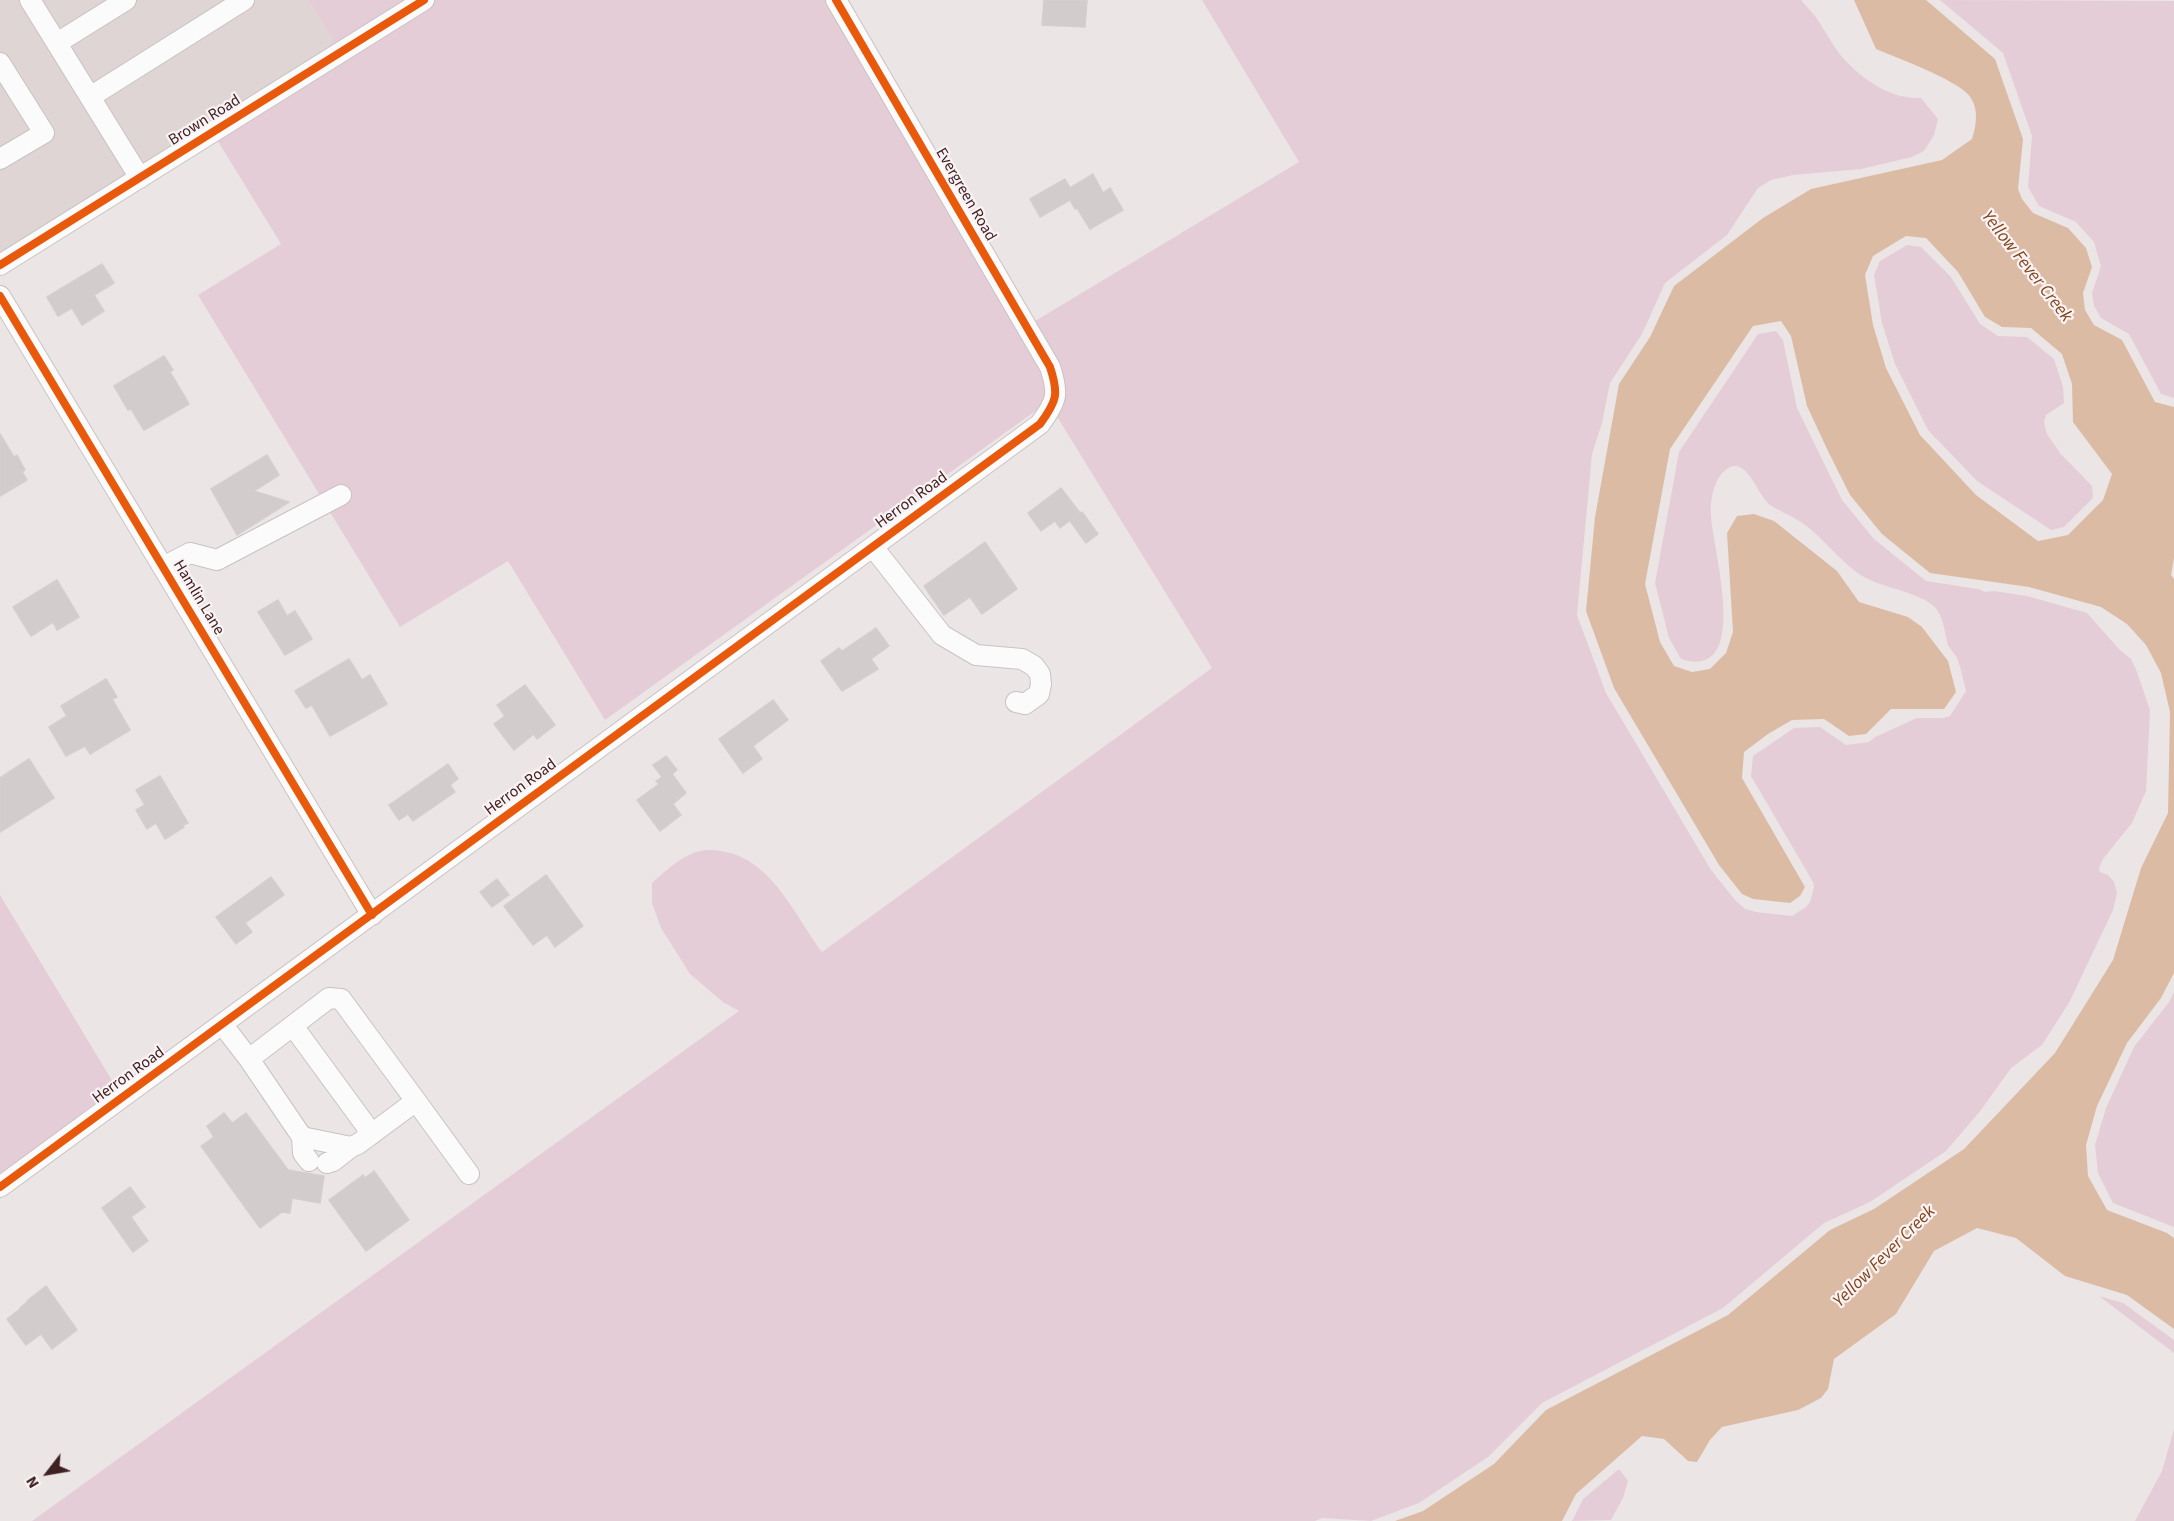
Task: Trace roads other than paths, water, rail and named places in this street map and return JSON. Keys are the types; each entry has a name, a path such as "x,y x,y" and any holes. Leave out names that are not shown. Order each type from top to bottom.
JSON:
{"street":[{"path":"30,0 140,178"},
{"path":"57,43 126,0"},
{"path":"90,97 244,0"},
{"name":"Brown Road","path":"0,265 424,0"},
{"name":"Evergreen Road","path":"836,0 1050,367 1056,387 1053,407"},
{"path":"0,63 44,133 0,159"},
{"name":"Hamlin Lane","path":"0,296 372,915"},
{"name":"Herron Road","path":"0,1187 1040,424 1053,407"},
{"path":"164,567 190,553 217,560 341,495"},
{"path":"873,547 942,635 976,655 1022,658 1034,666 1040,674 1039,694 1025,704 1016,702"},
{"path":"249,1059 329,998 341,999 469,1174"},
{"path":"222,1024 249,1059 302,1137 303,1153 318,1162 333,1161 416,1101"},
{"path":"293,1026 372,1134"},
{"path":"302,1137 351,1147"}],"water":[{"name":"Yellow Fever Creek","path":"1854,0 1926,0 1995,59 2023,139 2018,189 2022,199 2033,213 2068,228 2086,248 2092,267 2083,293 2085,310 2094,325 2122,340 2155,402 2174,407 2174,558 2171,575 2174,579 2174,973 2161,998 2127,1043 2097,1106 2086,1145 2088,1176 2107,1210 2167,1233 2174,1238 2174,1329 2127,1295 2065,1276 2016,1238 1977,1228 1934,1251 1896,1314 1834,1359 1828,1389 1821,1398 1798,1410 1722,1427 1710,1440 1697,1462 1688,1461 1664,1439 1642,1436 1576,1494 1562,1521 1395,1521 1423,1511 1494,1464 1546,1410 1728,1315 1830,1230 1874,1209 1964,1149 2055,1053 2113,960 2141,868 2168,813 2170,712 2161,673 2146,645 2127,624 2101,607 2029,587 1930,573 1882,534 1850,495 1827,449 1807,406 1791,336 1781,321 1753,326 1670,449 1645,584 1660,642 1674,666 1692,672 1710,669 1726,653 1733,632 1727,533 1737,516 1754,514 1774,521 1837,571 1859,602 1908,617 1922,627 1948,661 1956,692 1944,709 1891,709 1866,734 1849,736 1824,719 1792,720 1744,752 1742,778 1805,887 1800,896 1790,903 1753,899 1742,894 1719,865 1614,688 1586,611 1595,517 1619,384 1650,337 1674,286 1763,218 1811,189 1942,160 1972,139 1976,113 1974,103 1965,92 1928,70 1876,49","holes":["1906,236 1926,238 1958,272 1985,317 2002,327 2031,328 2062,354 2072,384 2073,422 2112,474 2103,500 2068,535 2038,541 1976,495 1920,435 1886,368 1873,325 1865,275 1873,256"]}]}
